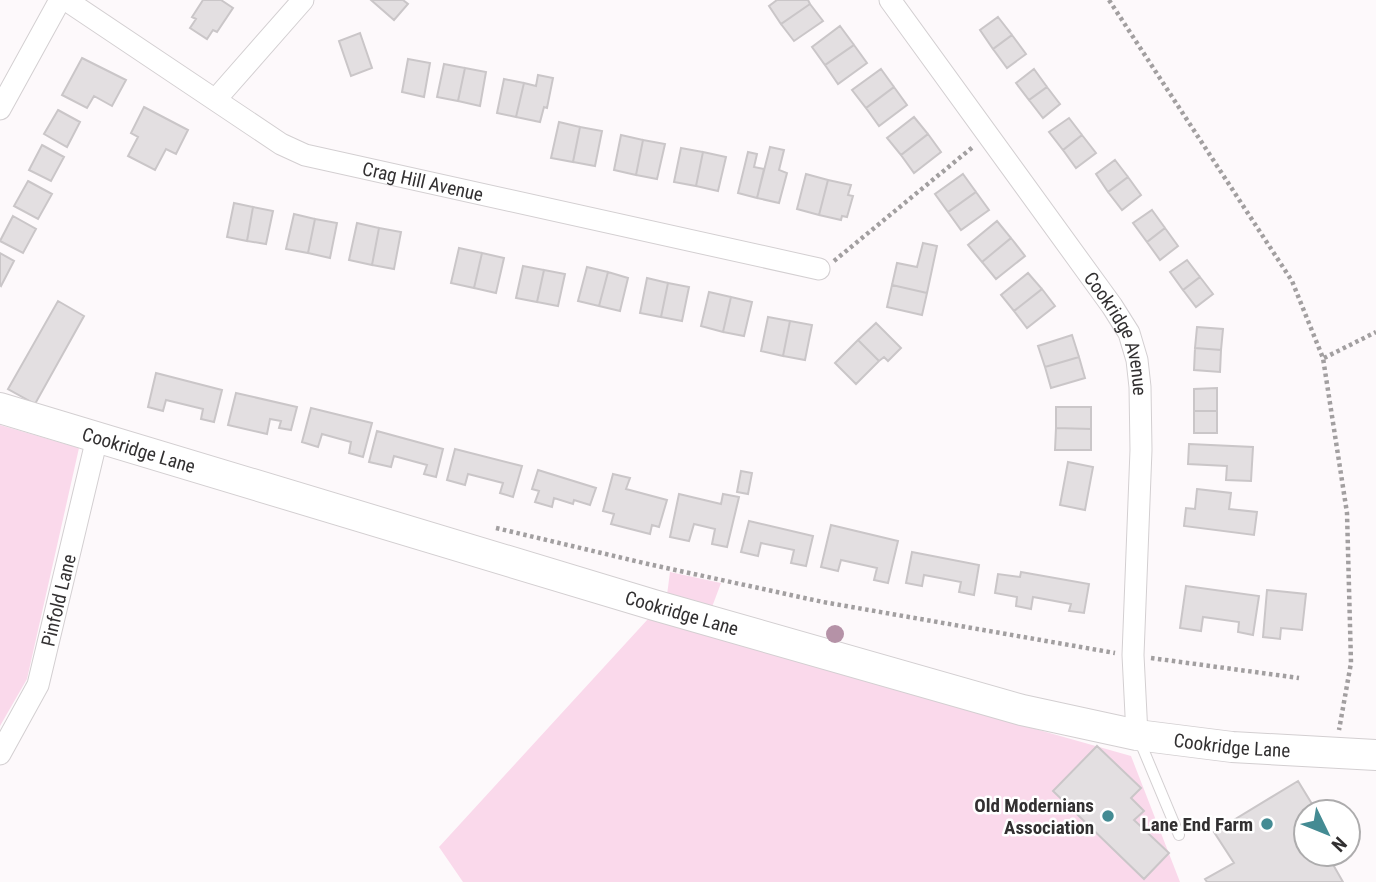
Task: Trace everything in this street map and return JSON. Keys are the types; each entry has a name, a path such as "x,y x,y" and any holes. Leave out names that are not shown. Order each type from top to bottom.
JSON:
{"street":[{"path":"0,109 60,0"},
{"name":"Crag Hill Avenue","path":"66,0 281,144 305,155 819,269"},
{"path":"216,100 303,0"},
{"name":"Cookridge Avenue","path":"890,0 1129,333 1137,360 1140,387 1141,450 1133,655 1137,734"},
{"name":"Cookridge Lane","path":"0,408 654,606 1022,710 1137,734 1232,747 1376,755"},
{"name":"Pinfold Lane","path":"0,754 38,685 97,438"}],"lane":[{"path":"1137,734 1179,835"}],"path":[{"path":"1109,0 1292,281 1324,358 1347,513 1351,663 1334,753"},
{"path":"819,269 836,260 988,134"},
{"path":"1324,358 1376,332"},
{"path":"496,528 823,601 1009,635 1299,678"}],"shaded area":[{"path":"0,425 79,448 27,679 0,726"},
{"path":"670,572 721,583 712,607 667,595"},
{"path":"648,619 1131,756 1180,882 463,882 439,847"}],"building":[{"path":"203,0 221,0 233,8 217,32 213,30 207,39 190,28 196,19 192,17"},
{"path":"371,0 403,0 408,4 394,20"},
{"path":"777,0 808,0 810,4 781,24 769,6"},
{"path":"810,4 823,21 794,41 781,24"},
{"path":"998,17 1012,35 993,49 980,30"},
{"path":"840,26 854,45 825,65 812,47"},
{"path":"360,33 372,68 351,76 339,41"},
{"path":"1012,35 1026,54 1007,68 993,49"},
{"path":"854,45 867,63 838,84 825,65"},
{"path":"82,58 126,80 112,106 94,96 87,108 62,95"},
{"path":"408,59 430,63 424,97 402,92"},
{"path":"444,64 465,68 458,101 437,97"},
{"path":"465,68 486,72 480,106 458,101"},
{"path":"881,69 894,87 866,108 852,90"},
{"path":"1034,69 1047,87 1029,100 1016,83"},
{"path":"538,75 553,78 547,108 544,107 540,122 516,117 524,83 536,86"},
{"path":"504,79 524,83 516,117 497,113"},
{"path":"894,87 907,105 879,126 866,108"},
{"path":"1047,87 1060,104 1043,118 1029,100"},
{"path":"144,107 188,130 176,154 166,149 155,170 128,156 138,137 131,133"},
{"path":"58,110 80,122 67,147 44,134"},
{"path":"914,117 928,134 901,155 887,138"},
{"path":"1069,118 1082,135 1063,150 1049,132"},
{"path":"559,122 580,127 573,162 551,158"},
{"path":"580,127 602,131 595,166 573,162"},
{"path":"928,134 941,152 914,173 901,155"},
{"path":"621,135 643,140 636,175 614,170"},
{"path":"1082,135 1096,153 1076,168 1063,150"},
{"path":"643,140 665,144 657,179 636,175"},
{"path":"42,145 64,157 51,181 29,170"},
{"path":"770,147 784,150 779,170 787,173 779,203 757,198"},
{"path":"681,148 703,152 696,186 674,182"},
{"path":"703,152 726,157 718,191 696,186"},
{"path":"748,152 757,154 754,167 764,169 757,198 738,193"},
{"path":"1115,160 1128,177 1108,192 1096,174"},
{"path":"806,174 828,180 819,215 797,209"},
{"path":"963,174 976,192 948,212 935,194"},
{"path":"1128,177 1141,195 1122,210 1108,192"},
{"path":"828,180 851,185 848,195 853,196 847,217 842,216 841,220 819,215"},
{"path":"28,181 52,194 38,219 14,206"},
{"path":"976,192 989,210 961,230 948,212"},
{"path":"234,203 253,207 247,241 227,237"},
{"path":"253,207 273,211 266,244 247,241"},
{"path":"1152,210 1165,228 1147,242 1133,223"},
{"path":"294,214 315,219 308,253 286,249"},
{"path":"13,216 36,229 23,253 0,241"},
{"path":"315,219 337,223 330,258 308,253"},
{"path":"997,221 1011,238 982,262 968,245"},
{"path":"357,223 379,228 372,265 349,260"},
{"path":"379,228 401,232 394,269 372,265"},
{"path":"1165,228 1178,246 1160,260 1147,242"},
{"path":"1011,238 1025,256 996,279 982,262"},
{"path":"923,243 937,246 927,293 892,285 897,263 917,267"},
{"path":"459,248 482,253 474,288 451,283"},
{"path":"0,253 14,261 1,286 0,285"},
{"path":"482,253 504,258 496,293 474,288"},
{"path":"1187,260 1200,277 1183,290 1170,272"},
{"path":"523,266 544,270 537,302 516,298"},
{"path":"587,267 608,272 599,306 578,301"},
{"path":"544,270 565,274 558,306 537,302"},
{"path":"608,272 628,278 620,311 599,306"},
{"path":"1028,273 1042,289 1014,311 1001,295"},
{"path":"1200,277 1213,294 1196,307 1183,290"},
{"path":"647,278 668,283 661,317 640,313"},
{"path":"668,283 689,287 682,321 661,317"},
{"path":"892,285 927,293 922,315 887,307"},
{"path":"1042,289 1055,306 1027,328 1014,311"},
{"path":"709,292 731,297 723,332 701,326"},
{"path":"731,297 752,302 744,336 723,332"},
{"path":"58,301 84,316 35,404 8,389"},
{"path":"768,317 790,321 783,356 761,351"},
{"path":"790,321 812,325 805,360 783,356"},
{"path":"876,323 901,348 888,361 884,357 879,361 858,340"},
{"path":"1197,327 1223,329 1221,350 1195,348"},
{"path":"1072,335 1079,357 1045,367 1038,346"},
{"path":"858,340 879,361 856,384 835,363"},
{"path":"1195,348 1221,350 1220,372 1194,370"},
{"path":"1079,357 1085,378 1051,388 1045,367"},
{"path":"156,373 222,390 214,422 201,419 203,409 166,400 163,411 148,407"},
{"path":"1217,388 1217,411 1194,411 1194,389"},
{"path":"236,393 297,407 291,430 279,428 281,421 270,419 267,434 228,425"},
{"path":"1056,407 1091,407 1091,429 1056,428"},
{"path":"311,408 372,423 363,457 349,453 351,442 322,434 318,447 302,442"},
{"path":"1194,411 1217,411 1217,433 1194,433"},
{"path":"1056,428 1091,429 1091,450 1055,450"},
{"path":"377,431 443,449 436,477 424,474 427,465 394,456 391,467 369,462"},
{"path":"1189,444 1253,447 1251,481 1226,480 1227,466 1188,464"},
{"path":"455,449 522,466 513,497 500,493 503,483 468,474 465,485 447,480"},
{"path":"1068,462 1093,467 1085,510 1060,505"},
{"path":"538,470 596,488 590,505 574,500 573,504 554,498 552,507 535,502 539,491 532,489"},
{"path":"741,471 752,473 748,494 737,492"},
{"path":"613,474 630,478 626,489 667,500 659,527 652,525 650,534 611,524 614,514 603,511"},
{"path":"1197,489 1231,493 1229,509 1257,512 1254,535 1184,526 1186,508 1195,509"},
{"path":"679,494 721,504 723,494 739,497 727,547 712,544 715,529 694,524 689,541 670,537"},
{"path":"749,521 813,536 806,566 791,563 794,550 761,543 758,556 741,552"},
{"path":"831,525 898,541 888,583 874,580 877,568 841,560 838,571 821,567"},
{"path":"912,552 979,565 974,595 959,592 961,582 924,575 922,586 906,583"},
{"path":"1021,572 1089,584 1084,613 1069,611 1071,604 1033,597 1031,609 1016,606 1017,597 995,593 998,574 1020,577"},
{"path":"1186,586 1259,596 1253,635 1238,632 1239,622 1203,617 1201,631 1180,628"},
{"path":"1267,590 1306,594 1302,630 1281,628 1280,639 1263,637"},
{"name":"Old Modernians Association","path":"1097,746 1141,788 1131,798 1144,811 1134,820 1169,853 1144,879 1053,791"},
{"name":"Lane End Farm","path":"1298,781 1308,798 1292,798 1292,868 1335,868 1343,882 1207,882 1205,879 1234,863 1214,832"}],"place":[{"name":"Old Modernians Association","path":"1108,816"},
{"name":"Lane End Farm","path":"1267,824"}]}
